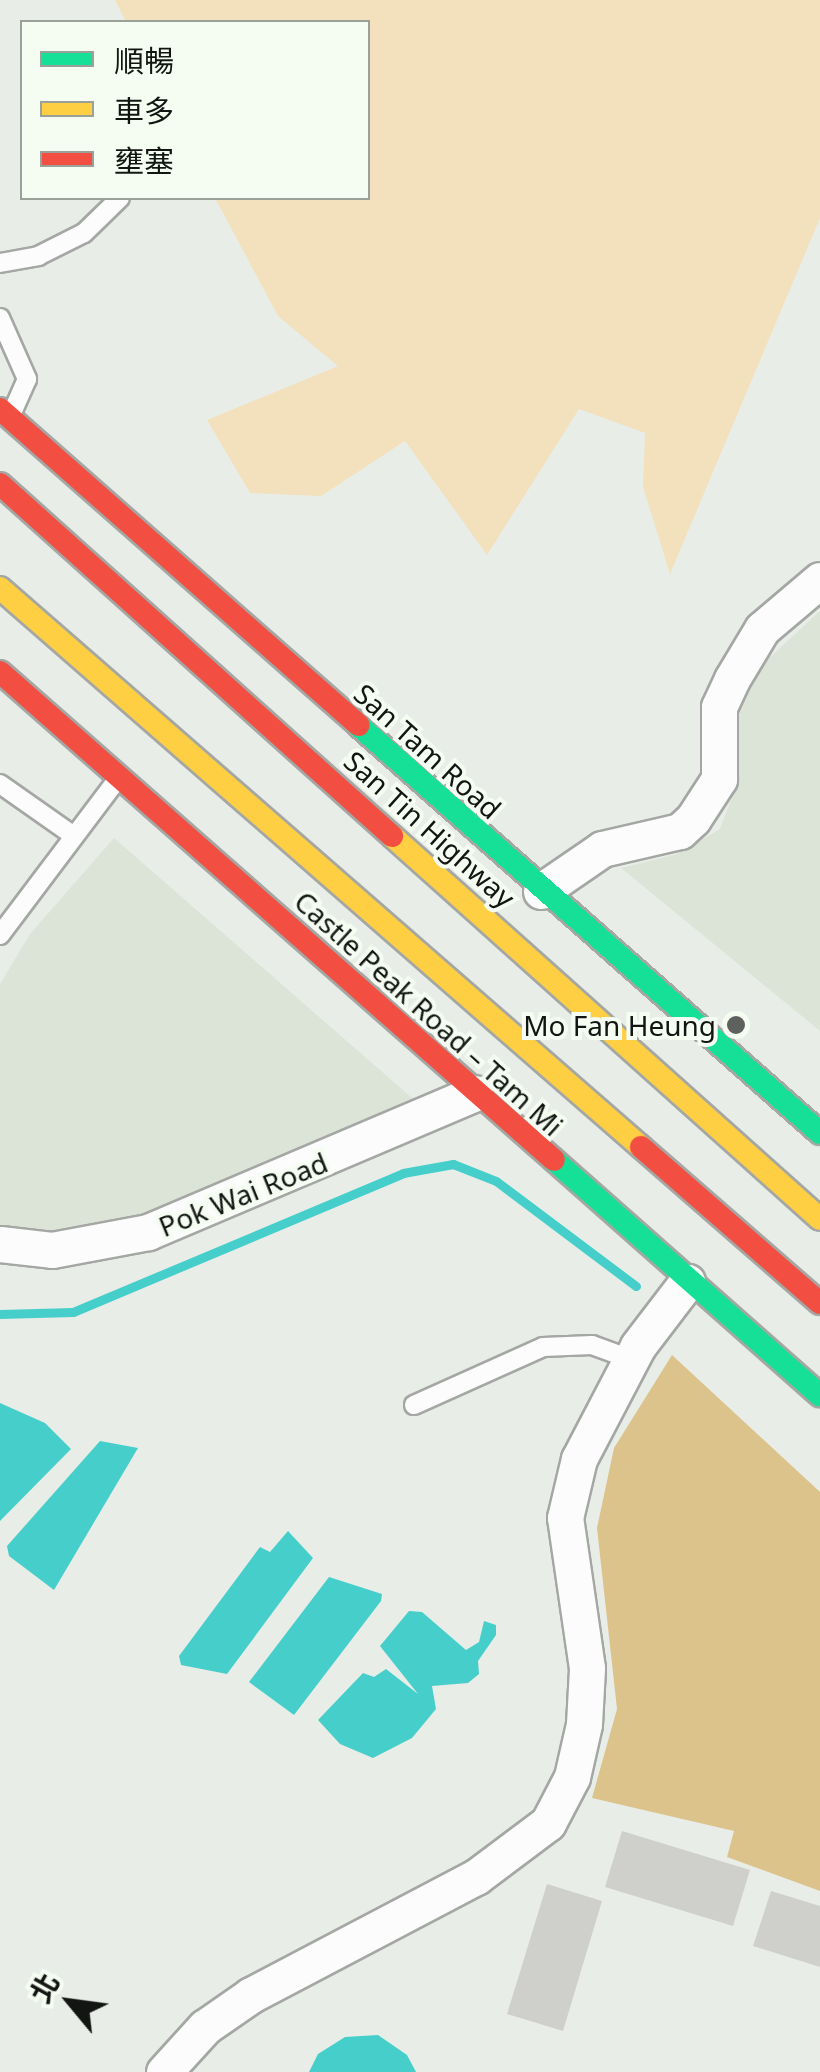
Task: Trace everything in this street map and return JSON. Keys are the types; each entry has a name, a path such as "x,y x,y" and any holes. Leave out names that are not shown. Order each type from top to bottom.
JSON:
{"main road":[{"name":"San Tam Road","path":"5,414 542,892 820,1133"},
{"name":"San Tin Highway","path":"0,484 820,1219"},
{"path":"0,588 820,1303"},
{"name":"Castle Peak Road – Tam Mi","path":"0,672 687,1282 820,1395"}],"street":[{"path":"542,892 602,849 680,831 693,819 719,778 719,707 732,679 762,629 820,580"},
{"name":"Pok Wai Road","path":"0,1244 52,1250 148,1232 475,1094"},
{"path":"164,2072 205,2027 251,1995 476,1877 548,1823 572,1777 584,1724 587,1668 565,1518 579,1459 630,1359 687,1282"}],"lane":[{"path":"0,263 38,256 84,233 118,200"},
{"path":"0,318 27,379 5,414"},
{"path":"0,936 119,778"},
{"path":"0,784 74,836"},
{"path":"414,1405 543,1347 592,1345 630,1359"}],"shaded area":[{"path":"115,0 820,0 820,218 670,574 643,487 645,433 579,409 487,555 405,441 321,496 250,493 207,420 338,366 278,316 216,200 370,200 370,20 125,20"},
{"path":"820,611 820,1031 621,868 677,854 720,829 734,792 734,726 755,671"},
{"path":"114,838 419,1104 241,1190 50,1244 0,1233 0,984 30,934"},
{"path":"672,1355 820,1492 820,1891 727,1857 734,1831 592,1798 617,1709 597,1528 614,1448"}],"water":[{"path":"0,1403 45,1423 71,1449 0,1521"},
{"path":"100,1441 138,1448 54,1590 9,1556 7,1546"},
{"path":"288,1531 313,1558 227,1674 181,1665 179,1656 260,1547 270,1552"},
{"path":"329,1577 382,1594 381,1601 294,1715 249,1682"},
{"path":"409,1611 422,1612 466,1650 479,1642 484,1621 496,1625 496,1635 478,1661 479,1674 468,1683 432,1686 436,1709 412,1738 373,1758 340,1744 318,1720 363,1673 374,1677 386,1669 418,1694 380,1646"},
{"path":"378,2035 407,2055 416,2072 309,2072 318,2054 345,2037"}],"building":[{"path":"622,1831 750,1870 733,1926 605,1887"},
{"path":"547,1884 602,1901 563,2031 507,2014"},
{"path":"771,1891 820,1906 820,1967 753,1946"}],"waterway":[{"path":"0,1314 73,1312 403,1173 453,1164 496,1181 636,1286"}],"traffic: fast":[{"path":"358,725 820,1133"},
{"path":"554,1160 820,1395"}],"traffic: slow":[{"path":"0,588 641,1147"},
{"path":"392,836 820,1219"}],"traffic: jam":[{"path":"0,409 358,725"},
{"path":"0,484 392,836"},
{"path":"0,672 554,1160"},
{"path":"641,1147 820,1303"}],"place":[{"name":"Mo Fan Heung","path":"736,1025"}]}
